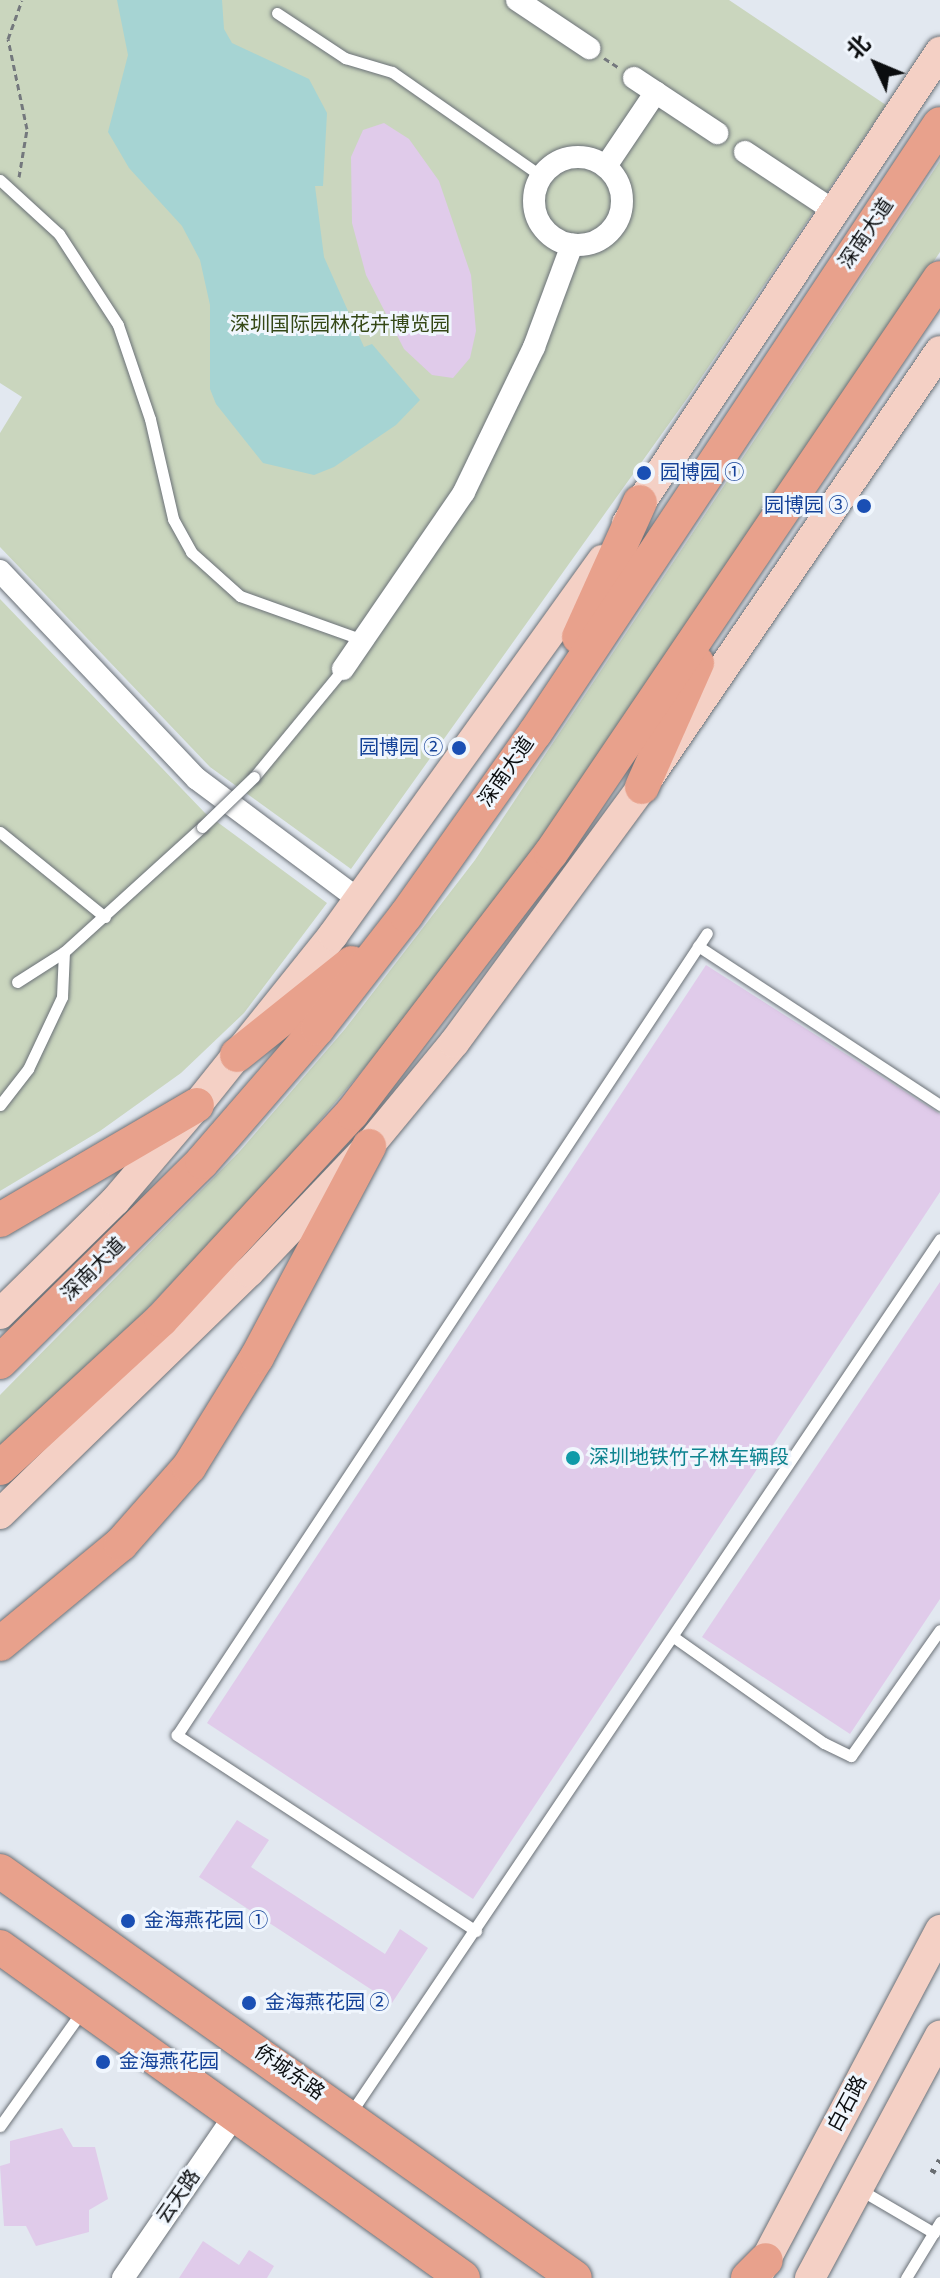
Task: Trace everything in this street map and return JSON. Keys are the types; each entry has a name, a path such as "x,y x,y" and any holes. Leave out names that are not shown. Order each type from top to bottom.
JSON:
{"main road":[{"path":"0,1314 115,1201 197,1105 358,899 640,502 940,52"},
{"name":"深南大道","path":"0,1362 202,1162 318,1028 406,915 535,733 940,124"},
{"path":"0,1468 161,1320 352,1113 551,853 940,278"},
{"path":"0,1514 162,1361 369,1146 454,1043 642,787 940,351"},
{"path":"535,733 640,502"},
{"path":"642,787 733,585"},
{"path":"237,1055 406,915"},
{"path":"0,1220 197,1105"},
{"path":"4,1642 121,1544 189,1467 257,1357 369,1146"},
{"name":"侨城东路","path":"0,1871 575,2278"},
{"name":"白石路","path":"757,2272 940,1930"},
{"path":"0,1947 463,2278"},
{"path":"810,2278 940,2036"}],"street":[{"path":"517,0 589,48"},
{"path":"634,78 717,133"},
{"path":"606,166 656,92"},
{"path":"745,152 834,211"},
{"path":"579,156 606,166 622,190 620,219 600,240 572,245 557,241 537,219 534,205 541,176 552,165 579,156"},
{"path":"343,669 464,492 534,347 572,245"},
{"path":"0,571 197,779 358,899"},
{"name":"云天路","path":"123,2278 235,2115"}],"lane":[{"path":"277,13 345,58 392,72 541,176"},
{"path":"0,180 59,234 118,325 150,419 173,519 191,552 240,596 364,640"},
{"path":"17,982 64,952 202,827 254,777 343,669"},
{"path":"0,832 105,917"},
{"path":"476,1931 177,1735 707,933"},
{"path":"698,946 940,1105"},
{"path":"0,1105 28,1069 62,997 64,952"},
{"path":"349,2116 675,1638 940,1239"},
{"path":"675,1638 824,1743 851,1756 863,1747 940,1630"},
{"path":"0,2126 85,2008"},
{"path":"859,2188 937,2227 906,2278"}],"path":[{"path":"16,192 27,129 8,39 22,0"},
{"path":"589,48 634,78"}],"green space":[{"name":"深圳国际园林花卉博览园","path":"0,0 729,0 886,105 686,400 351,869 210,767 0,547 0,433 22,397 0,383"},
{"path":"940,161 940,252 577,792 377,1053 273,1176 142,1314 0,1445 0,1395 240,1151 345,1029 475,860"},
{"path":"0,599 205,813 327,903 244,1013 181,1073 100,1131 0,1191"}],"shaded area":[{"path":"117,0 222,0 224,29 232,43 309,79 327,113 323,186 315,186 324,257 364,347 372,344 420,400 396,425 334,467 314,475 263,463 216,404 210,389 210,305 200,260 182,226 129,168 108,132 128,55"}],"building":[{"path":"384,123 409,139 439,181 471,275 476,331 470,358 453,378 432,375 404,349 366,275 352,223 351,157 363,130"},
{"name":"深圳地铁竹子林车辆段","path":"706,965 940,1114 940,1192 473,1899 207,1723"},
{"path":"940,1282 940,1599 850,1734 702,1637"},
{"path":"237,1820 269,1840 251,1867 385,1954 400,1929 428,1948 392,2003 199,1877"},
{"path":"62,2128 73,2147 95,2147 108,2199 89,2210 89,2232 36,2246 26,2226 4,2226 0,2166 10,2163 10,2141"},
{"path":"203,2241 239,2265 249,2250 274,2266 267,2278 179,2278"}],"railway":[{"path":"932,2173 940,2160"}],"place":[{"name":"园博园 ①","path":"644,473"},
{"name":"园博园 ③","path":"864,506"},
{"name":"园博园 ②","path":"459,748"},
{"name":"深圳地铁竹子林车辆段","path":"573,1458"},
{"name":"金海燕花园 ①","path":"128,1921"},
{"name":"金海燕花园 ②","path":"249,2003"},
{"name":"金海燕花园","path":"103,2062"}]}
